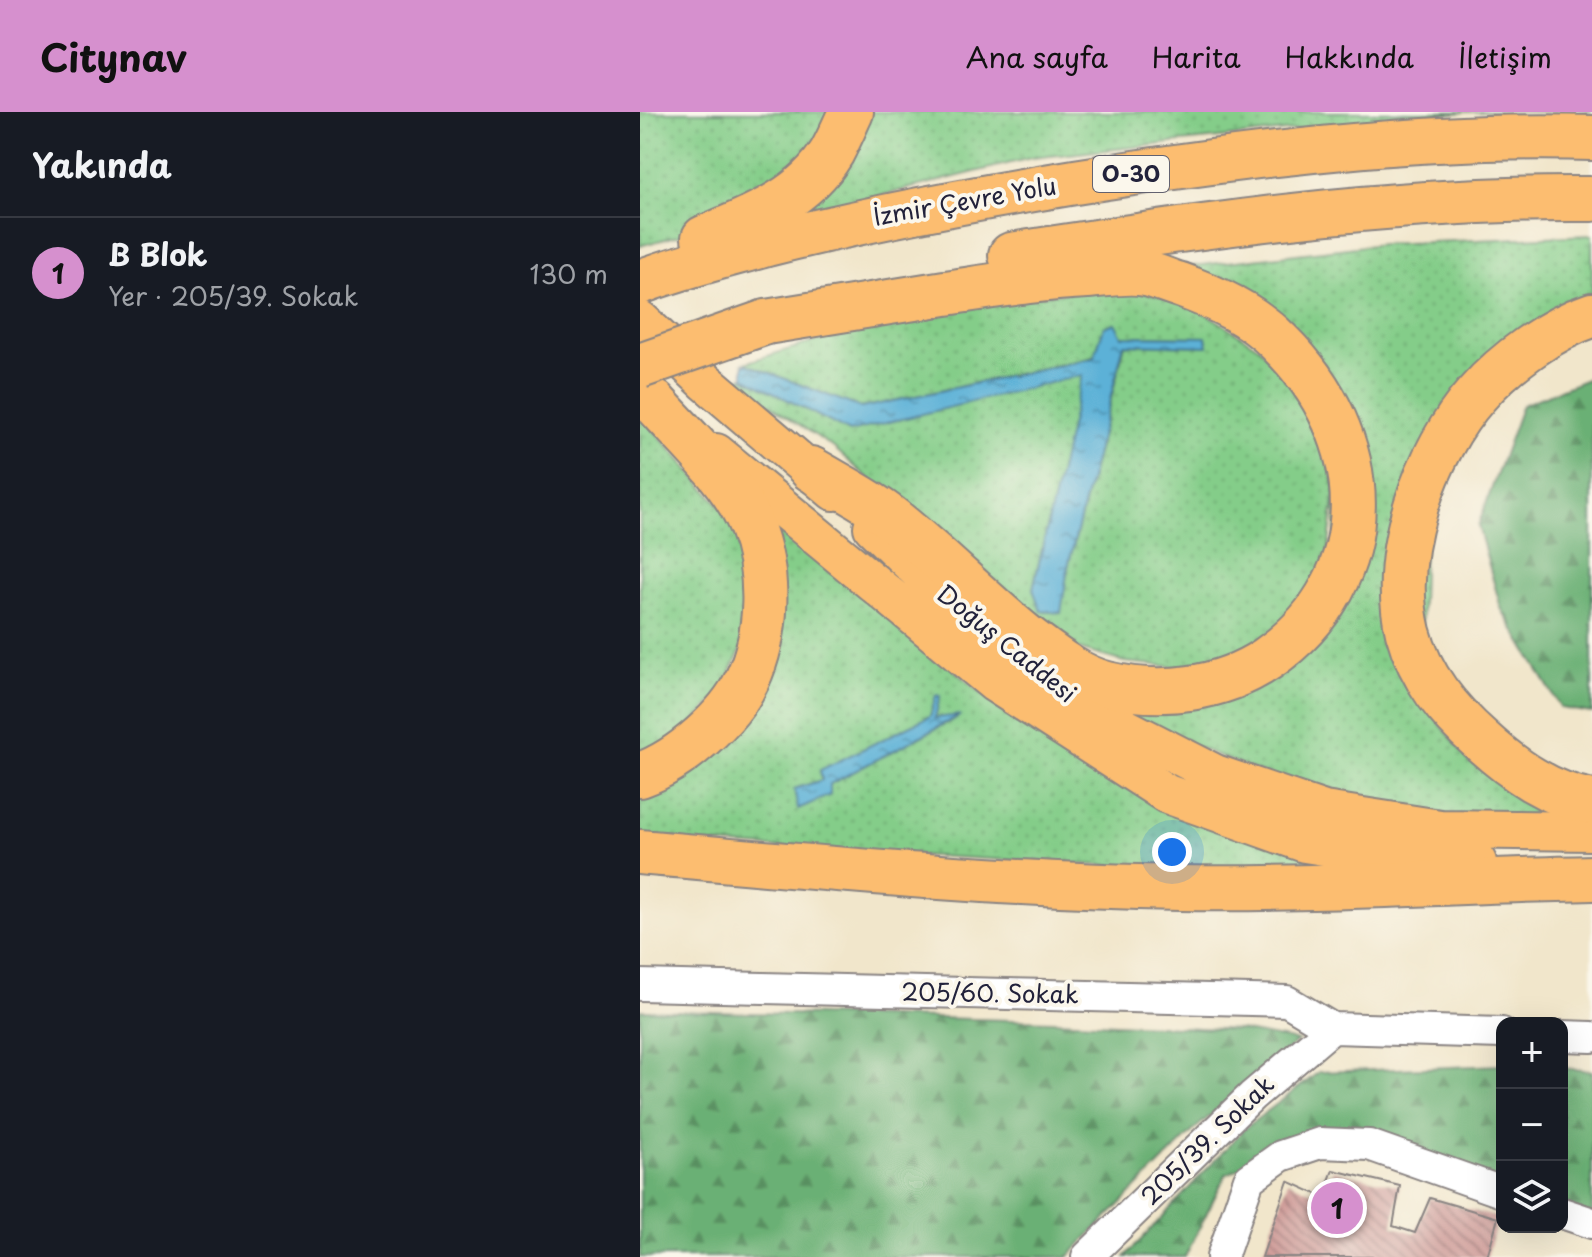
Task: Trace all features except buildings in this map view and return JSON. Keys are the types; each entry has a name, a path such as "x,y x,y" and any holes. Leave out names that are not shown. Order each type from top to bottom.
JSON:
{"highway":[{"path":"659,275 698,241 758,216 794,195 831,154 851,112"},
{"name":"İzmir Çevre Yolu","path":"659,275 854,222 1020,191 1226,159 1373,144 1592,138"},
{"path":"640,775 690,747 720,718 747,680 760,637 765,595 760,554 751,523 728,485 645,386 766,322 979,259 1178,229 1351,208 1527,198 1592,199"},
{"path":"766,322 1047,277 1145,273 1223,301 1278,340 1309,376 1333,419 1350,468 1354,510 1350,544 1338,581 1315,617 1286,645 1248,671 1203,687 1150,690 1105,684 1059,662 997,613 890,517 811,469"},
{"path":"1592,315 1578,319 1521,354 1477,394 1441,448 1410,521 1402,581 1409,632 1427,679 1452,714 1511,768 1573,799 1592,802"},
{"path":"640,852 932,878 1179,888 1592,878"}],"main road":[{"name":"Doğuş Caddesi","path":"640,320 705,381 811,469 947,598 1070,700 1215,774 1324,811 1440,829 1592,831"},
{"name":"Doğuş Caddesi","path":"645,386 995,683 1167,794 1320,846 1425,862 1592,861"}],"street":[{"name":"205/60. Sokak","path":"640,985 1287,1001 1332,1028"},
{"path":"1332,1028 1496,1033"},
{"name":"205/39. Sokak","path":"1087,1257 1252,1096 1332,1028"},
{"path":"1568,1036 1592,1037"},
{"path":"1222,1257 1249,1179 1281,1156 1320,1143 1369,1145 1496,1190"},
{"path":"1568,1215 1592,1223"}],"green space":[{"path":"640,112 832,112 808,157 708,227 640,246"},
{"path":"862,112 1464,112 1031,158 795,217"},
{"path":"1592,235 1592,305 1427,444 1419,697 1469,761 1524,797 1592,820 1361,812 1108,712 1335,607 1335,402 1168,269 1382,244"},
{"path":"1120,287 1188,302 1260,348 1290,385 1321,436 1335,488 1328,554 1296,610 1261,639 1212,662 1177,667 1124,662 1072,647 1024,614 834,448 733,380 744,377 849,432 1083,374 1033,589 1060,613 1068,567 1125,344 1207,346 1206,337 1122,336 1114,323 1104,327 1094,357 861,408 744,363 929,307"},
{"path":"1592,377 1592,713 1561,708 1501,608 1478,526 1522,405"},
{"path":"640,414 736,524 751,581 745,640 721,694 680,736 640,756"},
{"path":"756,507 1019,724 1166,807 1419,873 1335,878 640,840 640,795 739,720","holes":["940,696 935,718 958,717 830,784 830,795 795,789 822,780 821,770 930,716"]},
{"path":"640,1010 1054,1021 1240,1030 1298,1041 1196,1128 1068,1257 640,1257"},
{"path":"1496,1065 1496,1179 1305,1140 1226,1174 1185,1257 1125,1257 1244,1129 1319,1072"},
{"path":"1568,1069 1592,1071 1592,1215 1568,1206"}],"water":[{"path":"1115,323 1122,336 1206,337 1208,346 1124,344 1068,567 1061,613 1041,611 1033,589 1082,375 849,432 744,377 744,363 861,408 1094,358 1104,327"},
{"path":"936,695 940,696 935,718 961,715 830,784 830,795 798,809 794,789 822,780 820,770 930,716"}],"place":[{"name":"B Blok","path":"1337,1208"}]}
